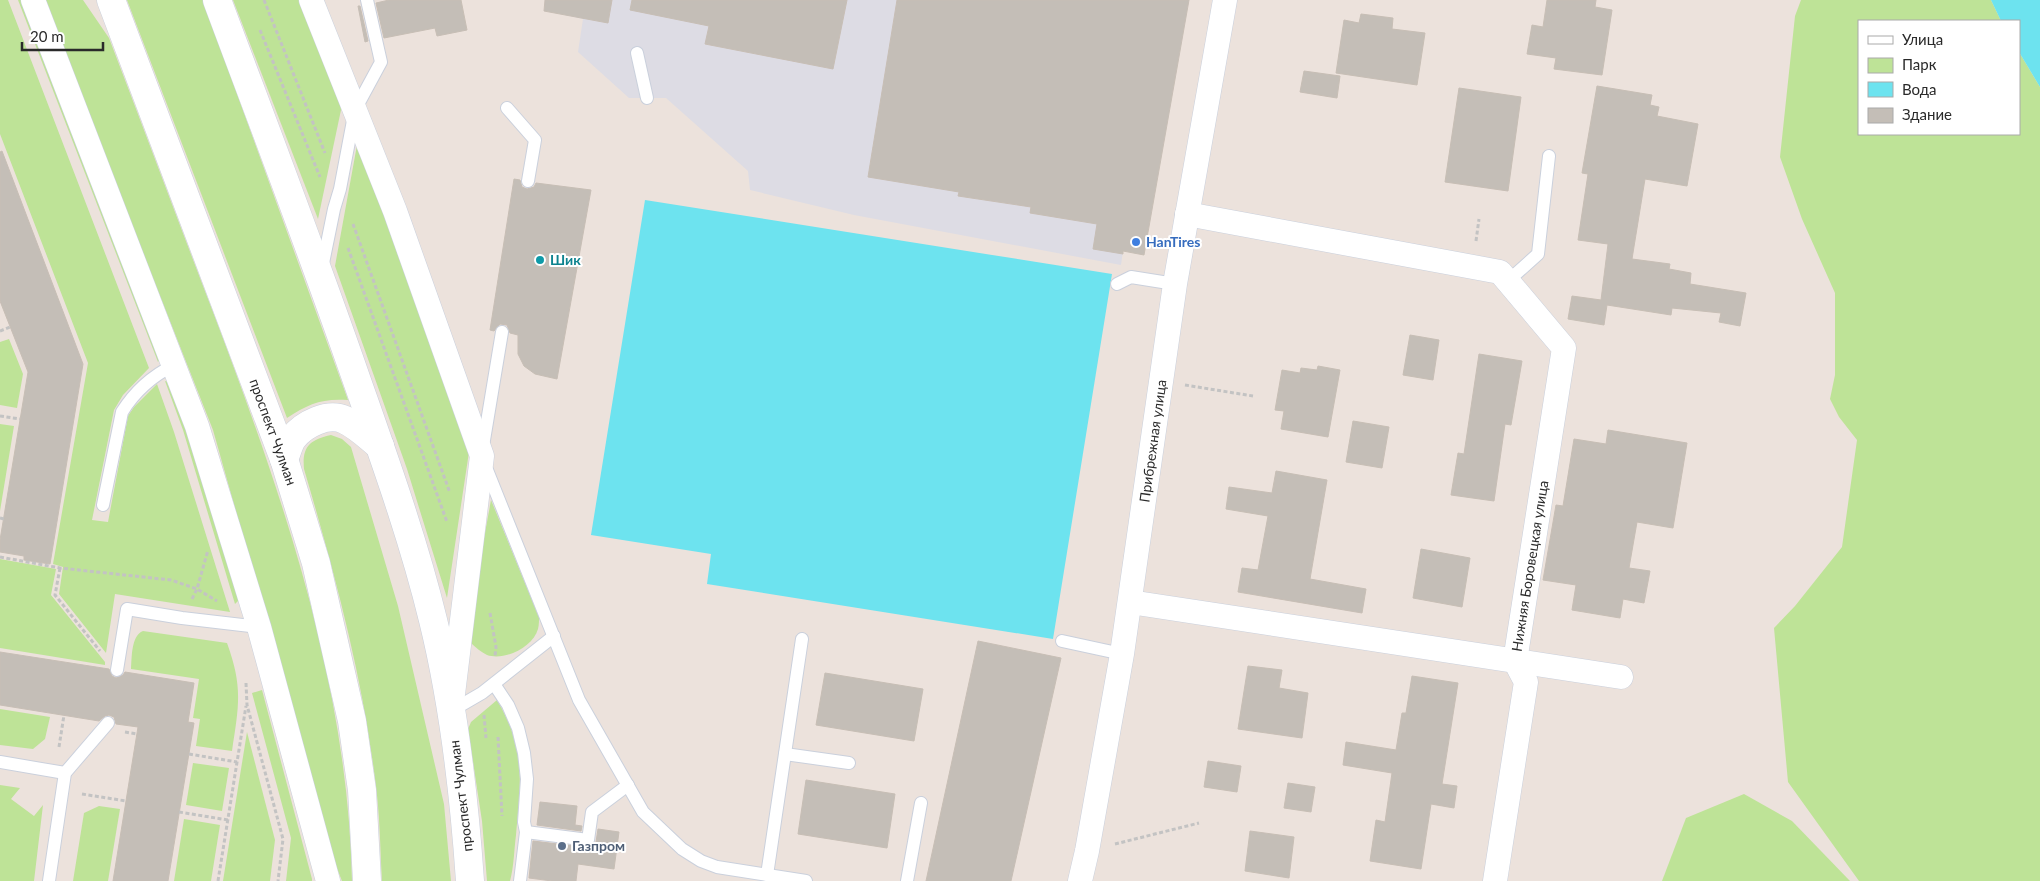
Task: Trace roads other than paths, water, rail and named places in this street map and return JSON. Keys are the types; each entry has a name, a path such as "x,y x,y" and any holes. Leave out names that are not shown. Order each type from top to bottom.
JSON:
{"main road":[{"name":"проспект Чулман","path":"111,0 284,459 316,563 352,721 362,790 367,881"},
{"name":"проспект Чулман","path":"217,0 320,275 413,546 434,622 451,711 466,817 470,881"},
{"path":"284,459 292,439 306,425 324,418 343,418 357,426 380,446"}],"street":[{"path":"33,0 197,426 247,625 328,881"},
{"path":"311,0 396,212 482,456 466,574 451,711"},
{"name":"Прибрежная улица","path":"1080,881 1088,851 1122,654 1175,284 1225,0"},
{"path":"1187,214 1504,276"},
{"name":"Нижняя Боровецкая улица","path":"1495,881 1526,682 1515,660 1564,348 1504,276"},
{"path":"1130,602 1620,677"}],"lane":[{"path":"320,275 340,190 355,110 381,62 367,0"},
{"path":"637,53 647,98"},
{"path":"507,108 535,140 528,182"},
{"path":"1504,276 1538,254 1549,156"},
{"path":"1117,284 1131,277 1175,284"},
{"path":"502,332 482,456 579,700 643,812 682,849 701,861 717,867 806,881"},
{"path":"103,505 122,412 129,401 150,378 174,365"},
{"path":"117,670 127,609 182,618 247,625"},
{"path":"451,711 482,693 554,636"},
{"path":"767,875 802,639"},
{"path":"1062,641 1122,654"},
{"path":"494,684 508,705 518,728 528,779 524,822 526,832 520,881"},
{"path":"49,881 62,791 60,772 108,722"},
{"path":"785,754 849,763"},
{"path":"0,762 60,772"},
{"path":"526,832 588,840 592,812 628,785"},
{"path":"907,881 921,803"}],"water":[{"path":"1991,0 2040,0 2040,87 2020,54 2020,20 2001,20"},
{"path":"645,200 1112,274 1053,639 707,584 711,554 591,535"}],"place":[{"name":"HanTires","path":"1136,242"},
{"name":"Шик","path":"540,260"},
{"name":"Газпром","path":"562,846"}]}
